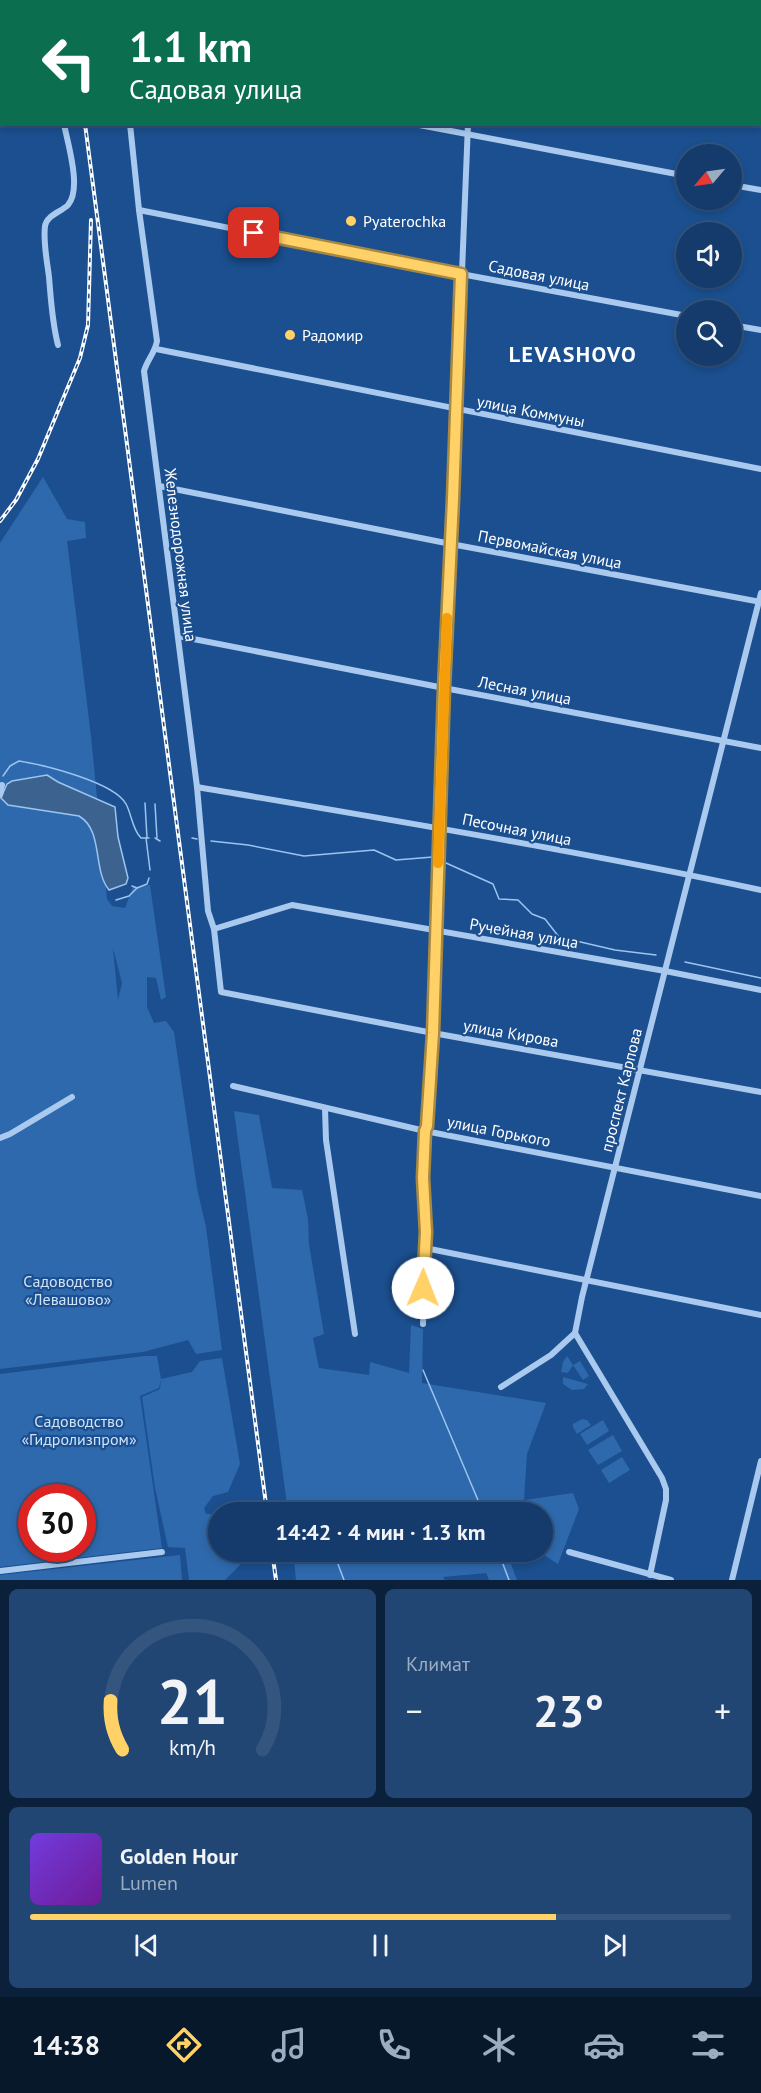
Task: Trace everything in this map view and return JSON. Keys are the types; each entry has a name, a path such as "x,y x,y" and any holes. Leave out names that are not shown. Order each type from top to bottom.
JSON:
{"street":[{"path":"58,345 52,323 45,224 48,218 67,205 74,194 74,179 64,126"},
{"name":"Железнодорожная улица","path":"130,126 157,341 156,349 147,360 144,371 197,787 208,911 214,929 221,992"},
{"path":"424,126 676,175"},
{"path":"423,1324 425,1248 423,1178 433,1033 444,688 468,126"},
{"path":"742,187 761,190"},
{"name":"Садовая улица","path":"139,210 676,314"},
{"path":"742,326 761,330"},
{"name":"улица Коммуны","path":"156,349 761,469"},
{"name":"Первомайская улица","path":"159,486 760,602"},
{"name":"проспект Карпова","path":"575,1333 586,1280 761,593"},
{"name":"Лесная улица","path":"178,636 761,748"},
{"path":"0,795 2,785"},
{"name":"Песочная улица","path":"197,787 440,828 761,890"},
{"name":"Ручейная улица","path":"214,929 292,905 761,990"},
{"name":"улица Кирова","path":"221,992 761,1092"},
{"name":"улица Горького","path":"233,1086 425,1131 761,1196"},
{"path":"0,1138 72,1097"},
{"path":"325,1109 326,1140 355,1334"},
{"path":"425,1248 761,1315"},
{"path":"501,1387 550,1355 575,1333 662,1478 666,1489 666,1500 650,1575"},
{"path":"732,1580 761,1461"},
{"path":"0,1571 162,1552"},
{"path":"569,1552 671,1580"}],"green space":[{"name":"Садоводство «Левашово»","path":"43,477 67,519 85,522 86,538 67,541 91,736 107,899 112,906 125,908 133,887 150,885 166,997 161,1000 156,978 147,977 147,1007 154,1023 166,1021 174,1032 197,1188 206,1227 222,1350 196,1354 188,1340 143,1352 0,1369 0,543","holes":["113,948 122,983 118,1000"]},
{"path":"234,1111 259,1115 272,1188 302,1190 324,1334 313,1338 319,1368 369,1375 370,1362 409,1373 411,1325 423,1329 422,1383 546,1403 527,1454 524,1500 573,1493 579,1509 558,1564 553,1561 553,1502 287,1502"},
{"name":"Садоводство «Гидролизпром»","path":"157,1356 161,1379 159,1388 140,1396 162,1548 96,1556 96,1484 18,1484 18,1562 43,1562 0,1567 0,1374"},
{"path":"567,1356 573,1365 568,1373 561,1372 563,1362"},
{"path":"222,1358 240,1464 228,1492 213,1496 204,1508 208,1514 208,1562 241,1562 225,1580 189,1580 185,1548 168,1547 155,1488 142,1397 160,1389 161,1379 192,1372 200,1361"},
{"path":"580,1361 589,1376 583,1380 573,1365"},
{"path":"563,1377 588,1384 584,1389 572,1390 563,1384"},
{"path":"582,1419 587,1420 591,1425 577,1434 573,1424"},
{"path":"603,1420 609,1431 587,1445 580,1434"},
{"path":"613,1435 622,1451 598,1465 588,1450"},
{"path":"622,1457 630,1470 609,1483 601,1470"},
{"path":"180,1555 182,1580 0,1580 0,1575"},
{"path":"294,1562 510,1562 517,1580 489,1580 486,1573 443,1577 445,1580 296,1580"}],"shaded area":[{"path":"47,775 115,807 118,837 128,878 126,884 109,890 101,872 92,831 79,816 8,805 1,798 7,784 12,781"}],"waterway":[{"path":"3,776 10,766 19,761 45,766 93,782 119,796 126,804 138,834 141,838 149,838"},
{"path":"145,803 147,838"},
{"path":"155,804 157,838"},
{"path":"146,838 150,870"},
{"path":"155,838 160,841"},
{"path":"192,838 197,839"},
{"path":"211,841 248,845 304,856 374,850 396,860 433,857"},
{"path":"446,863 493,884 499,899 518,900 532,914 545,919 559,937 615,950 656,955"},
{"path":"132,886 137,888 147,884 149,878"},
{"path":"116,900 129,896 137,888"},
{"path":"685,962 761,978"},
{"path":"423,1370 479,1502"},
{"path":"337,1562 344,1580"},
{"path":"502,1562 509,1580"}],"railway":[{"path":"85,126 266,1502"},
{"path":"0,521 16,500 38,459 80,358 88,325 91,220"},
{"path":"274,1562 276,1580"}],"slow traffic":[{"path":"438,863 447,618"}],"place":[{"name":"Pyaterochka","path":"351,221"},
{"name":"Радомир","path":"290,335"}],"district":[{"name":"LEVASHOVO","path":"573,354"}],"route":[{"path":"254,233 461,274 433,1033 423,1178 426,1232 423,1288"}]}
